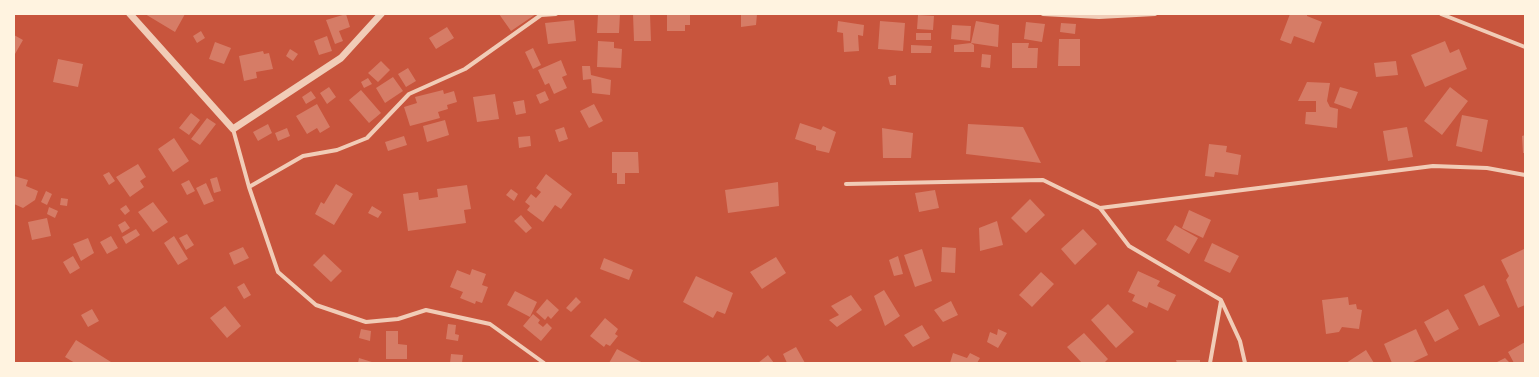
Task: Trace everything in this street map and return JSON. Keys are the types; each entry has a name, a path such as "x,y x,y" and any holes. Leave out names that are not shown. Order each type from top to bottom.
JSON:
{"street":[{"path":"130,14 233,130 249,187 278,272 316,305 366,322 398,319 426,310 490,324 544,363"},
{"path":"233,130 342,58 381,14"},
{"path":"249,187 303,156 337,150 367,138 410,94 465,69 541,15 556,14"},
{"path":"1043,14 1099,17 1155,14"},
{"path":"1441,14 1525,47"},
{"path":"1100,208 1433,166 1487,168 1525,175"},
{"path":"846,184 1043,180 1100,208 1129,246 1221,300 1240,341 1245,363"},
{"path":"1210,363 1221,300"}],"building":[{"path":"145,14 185,14 175,32"},
{"path":"346,14 350,27 339,31 343,41 335,44 326,20"},
{"path":"499,14 536,14 511,31"},
{"path":"598,14 620,14 619,33 597,33"},
{"path":"633,14 650,14 651,41 634,41"},
{"path":"667,14 690,15 690,25 685,25 685,31 667,31"},
{"path":"741,14 757,14 756,25 741,27"},
{"path":"1290,14 1307,14 1307,16 1322,22 1314,43 1294,36 1291,44 1280,40"},
{"path":"918,15 934,16 933,30 917,29"},
{"path":"574,20 576,41 548,44 545,23"},
{"path":"838,21 864,25 863,36 858,35 859,51 844,52 843,33 837,32"},
{"path":"880,21 905,23 903,51 878,49"},
{"path":"976,21 999,25 998,47 971,43"},
{"path":"1026,22 1045,24 1042,42 1024,39"},
{"path":"1061,23 1076,24 1075,34 1060,32"},
{"path":"952,25 971,26 970,41 951,39"},
{"path":"447,27 454,38 436,49 429,38"},
{"path":"201,31 205,38 197,43 193,36"},
{"path":"916,33 931,33 931,40 916,40"},
{"path":"14,35 23,40 15,54 14,53"},
{"path":"327,36 332,51 319,55 314,41"},
{"path":"1059,39 1080,39 1080,66 1058,66"},
{"path":"598,41 614,42 614,48 622,49 621,68 597,67"},
{"path":"1445,41 1450,53 1459,49 1467,69 1425,87 1411,55"},
{"path":"215,42 231,48 224,64 209,59"},
{"path":"971,43 974,45 974,52 954,52 954,45"},
{"path":"1012,43 1029,43 1028,48 1038,48 1037,68 1012,68"},
{"path":"911,45 932,46 931,53 911,53"},
{"path":"533,48 541,65 533,69 525,52"},
{"path":"290,49 298,54 293,61 286,56"},
{"path":"263,51 264,54 269,53 273,69 256,72 257,78 244,81 239,56"},
{"path":"982,54 991,55 990,68 981,67"},
{"path":"58,59 83,64 78,87 53,82"},
{"path":"561,60 567,75 562,77 567,88 554,94 549,83 545,85 538,70"},
{"path":"381,61 390,70 378,82 368,73"},
{"path":"1396,61 1398,75 1376,77 1374,63"},
{"path":"582,66 590,66 591,75 611,80 610,95 592,93 591,79 583,80"},
{"path":"408,68 416,81 406,87 398,74"},
{"path":"896,75 896,85 890,85 888,77"},
{"path":"393,77 403,91 385,103 376,88"},
{"path":"368,78 372,84 364,88 361,82"},
{"path":"1307,82 1330,83 1327,101 1330,107 1338,109 1337,128 1305,124 1306,112 1316,112 1316,101 1298,101"},
{"path":"329,87 336,97 327,104 320,93"},
{"path":"1340,87 1358,92 1351,109 1334,103"},
{"path":"1450,87 1468,101 1442,135 1424,121"},
{"path":"361,90 381,113 369,123 349,100"},
{"path":"443,90 444,94 454,91 457,102 447,105 448,109 438,112 440,118 410,126 404,107 417,103 415,97"},
{"path":"311,91 316,98 306,104 302,97"},
{"path":"545,91 549,100 540,104 536,95"},
{"path":"495,94 499,119 477,122 473,97"},
{"path":"524,100 526,113 516,115 513,102"},
{"path":"317,104 330,127 320,133 317,128 307,134 296,116"},
{"path":"594,104 603,121 589,128 580,111"},
{"path":"191,113 200,120 189,135 179,128"},
{"path":"1462,115 1488,120 1482,152 1456,146"},
{"path":"207,118 216,124 200,145 191,139"},
{"path":"445,120 449,135 427,142 423,126"},
{"path":"800,123 821,130 823,126 836,132 829,153 816,150 816,146 795,139"},
{"path":"268,124 272,133 258,141 253,132"},
{"path":"968,124 1023,127 1041,163 966,154"},
{"path":"564,127 568,139 559,142 555,130"},
{"path":"1407,127 1413,157 1388,161 1383,131"},
{"path":"287,128 290,136 278,141 275,133"},
{"path":"882,128 913,133 911,158 883,158"},
{"path":"1525,135 1525,153 1523,153 1522,136"},
{"path":"404,136 407,145 388,151 385,142"},
{"path":"530,136 531,146 519,148 518,137"},
{"path":"174,138 189,161 173,172 158,149"},
{"path":"1209,144 1227,146 1226,152 1241,155 1238,175 1215,172 1214,177 1205,176"},
{"path":"612,152 638,152 639,173 625,173 625,184 617,184 617,173 612,173"},
{"path":"138,164 146,177 140,181 144,187 130,197 116,177"},
{"path":"109,172 115,181 109,185 103,175"},
{"path":"546,174 572,194 561,209 555,205 543,222 527,210 530,206 525,202 531,194 536,198 541,192 536,188"},
{"path":"14,176 28,180 26,186 38,191 35,200 23,208 14,204"},
{"path":"217,177 221,191 214,193 210,179"},
{"path":"189,180 195,191 187,195 181,184"},
{"path":"778,182 779,206 728,213 725,190"},
{"path":"206,183 214,201 204,205 196,188"},
{"path":"336,184 353,194 334,225 315,214 321,202 324,204"},
{"path":"467,185 471,209 464,210 466,223 408,231 403,194 418,192 419,200 438,197 437,189"},
{"path":"511,189 518,194 514,201 506,195"},
{"path":"935,190 939,208 919,212 915,193"},
{"path":"46,191 52,194 47,205 41,202"},
{"path":"61,198 68,199 67,206 60,205"},
{"path":"1030,199 1045,215 1026,233 1011,218"},
{"path":"153,202 168,222 153,232 138,212"},
{"path":"126,205 130,211 125,215 120,209"},
{"path":"372,206 382,212 378,218 368,213"},
{"path":"49,207 58,211 55,218 47,214"},
{"path":"1189,210 1211,220 1203,238 1182,228"},
{"path":"521,215 532,228 526,233 514,221"},
{"path":"47,218 51,236 32,240 28,222"},
{"path":"125,221 130,228 122,233 118,225"},
{"path":"997,221 1003,245 980,251 979,228"},
{"path":"1175,225 1198,238 1189,254 1166,240"},
{"path":"136,229 140,235 126,244 122,237"},
{"path":"1083,229 1097,244 1075,265 1061,249"},
{"path":"187,234 194,245 186,250 179,238"},
{"path":"111,236 118,248 107,254 100,242"},
{"path":"174,236 188,259 178,265 164,243"},
{"path":"88,238 94,253 81,261 73,244"},
{"path":"1212,243 1239,256 1230,273 1204,261"},
{"path":"243,247 249,258 234,265 229,253"},
{"path":"942,247 956,248 955,273 941,272"},
{"path":"922,249 932,281 915,287 904,255"},
{"path":"1524,249 1525,305 1518,308 1506,280 1509,276 1501,260"},
{"path":"324,254 342,271 331,282 313,265"},
{"path":"73,256 80,268 70,274 63,262"},
{"path":"898,256 903,274 894,276 889,260"},
{"path":"776,257 786,273 762,289 750,272"},
{"path":"604,258 633,270 629,280 600,269"},
{"path":"472,269 486,274 482,285 488,287 482,303 476,301 475,304 460,298 463,292 450,287 457,270 470,275"},
{"path":"1138,271 1160,281 1157,286 1176,295 1168,311 1149,302 1147,308 1132,301 1135,295 1128,292"},
{"path":"1041,272 1054,284 1032,307 1019,295"},
{"path":"696,276 733,293 725,314 717,311 713,318 683,302"},
{"path":"244,283 251,295 244,299 237,287"},
{"path":"1484,285 1500,316 1479,326 1464,295"},
{"path":"884,290 900,316 885,326 874,296"},
{"path":"515,291 537,302 530,317 507,305"},
{"path":"851,295 862,310 837,327 829,320 839,315 831,306"},
{"path":"576,297 581,302 571,312 566,308"},
{"path":"1348,297 1349,305 1356,304 1357,309 1362,310 1359,329 1342,327 1339,332 1326,334 1322,300"},
{"path":"547,299 559,310 551,319 548,316 545,320 536,312"},
{"path":"951,301 958,315 943,322 934,310"},
{"path":"1108,304 1134,332 1116,348 1091,320"},
{"path":"225,306 241,326 227,338 210,318"},
{"path":"92,309 99,321 88,327 81,315"},
{"path":"1448,309 1459,329 1435,342 1424,322"},
{"path":"533,314 540,320 538,323 543,327 547,323 552,328 541,341 523,326"},
{"path":"605,318 618,329 615,334 618,336 610,346 606,344 604,347 590,336"},
{"path":"448,324 456,325 455,334 459,335 458,341 446,339"},
{"path":"922,325 930,338 913,347 904,335"},
{"path":"361,329 371,331 370,341 359,338"},
{"path":"998,329 1007,333 998,348 987,342 990,332 997,335"},
{"path":"1416,329 1428,355 1411,363 1392,363 1384,344"},
{"path":"386,331 398,331 398,344 407,345 407,359 386,359"},
{"path":"1084,333 1108,359 1104,363 1082,363 1067,347"},
{"path":"76,340 111,363 75,363 65,357"},
{"path":"1525,342 1525,363 1514,363 1508,352"},
{"path":"796,347 805,363 787,363 783,354"},
{"path":"617,349 643,363 609,363"},
{"path":"1366,350 1374,363 1346,363"},
{"path":"953,353 967,358 970,353 980,358 977,363 950,363"},
{"path":"451,354 463,355 462,363 450,363"},
{"path":"768,355 774,363 758,363"},
{"path":"359,358 375,363 358,363"},
{"path":"1505,358 1510,363 1495,363"},
{"path":"1176,360 1200,360 1200,363 1177,363"}]}
